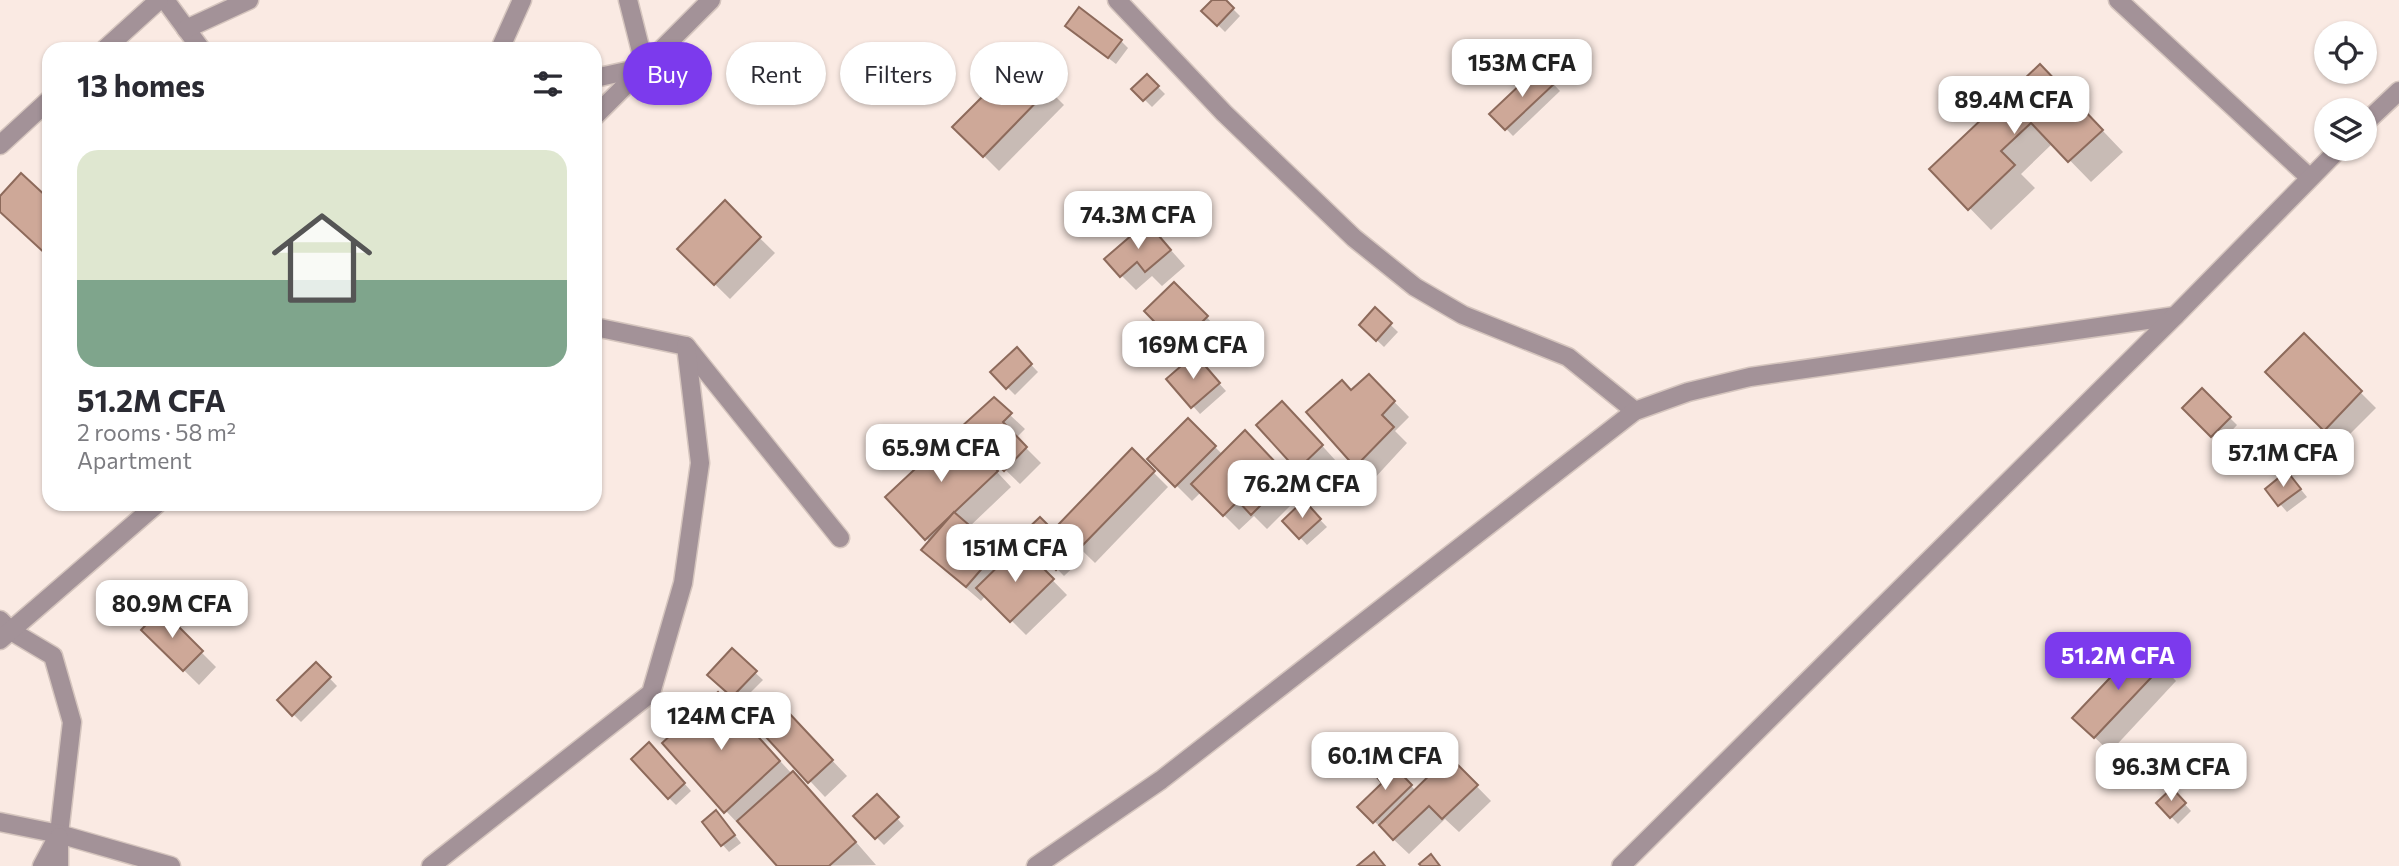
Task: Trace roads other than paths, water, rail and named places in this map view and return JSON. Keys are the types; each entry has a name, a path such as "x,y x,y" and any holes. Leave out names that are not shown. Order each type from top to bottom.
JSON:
{"street":[{"path":"114,42 159,0"},
{"path":"165,0 196,42"},
{"path":"186,29 249,0"},
{"path":"503,42 522,0"},
{"path":"628,0 639,42"},
{"path":"669,42 711,0"},
{"path":"1117,0 1224,113 1354,238 1415,287 1463,315 1568,357 1635,411"},
{"path":"2118,0 2309,177"},
{"path":"602,76 623,71"},
{"path":"602,109 623,88"},
{"path":"2377,112 2399,91"},
{"path":"0,145 42,106"},
{"path":"1620,866 2175,316 2326,161"},
{"path":"1036,866 1161,780 1635,411 1688,391 1750,377 2175,316"},
{"path":"602,328 686,346 840,538"},
{"path":"431,866 651,693 683,583 701,463 686,346"},
{"path":"59,866 72,722 53,656 4,630 148,511"},
{"path":"0,822 60,834 170,866"},
{"path":"42,866 60,834"}]}
